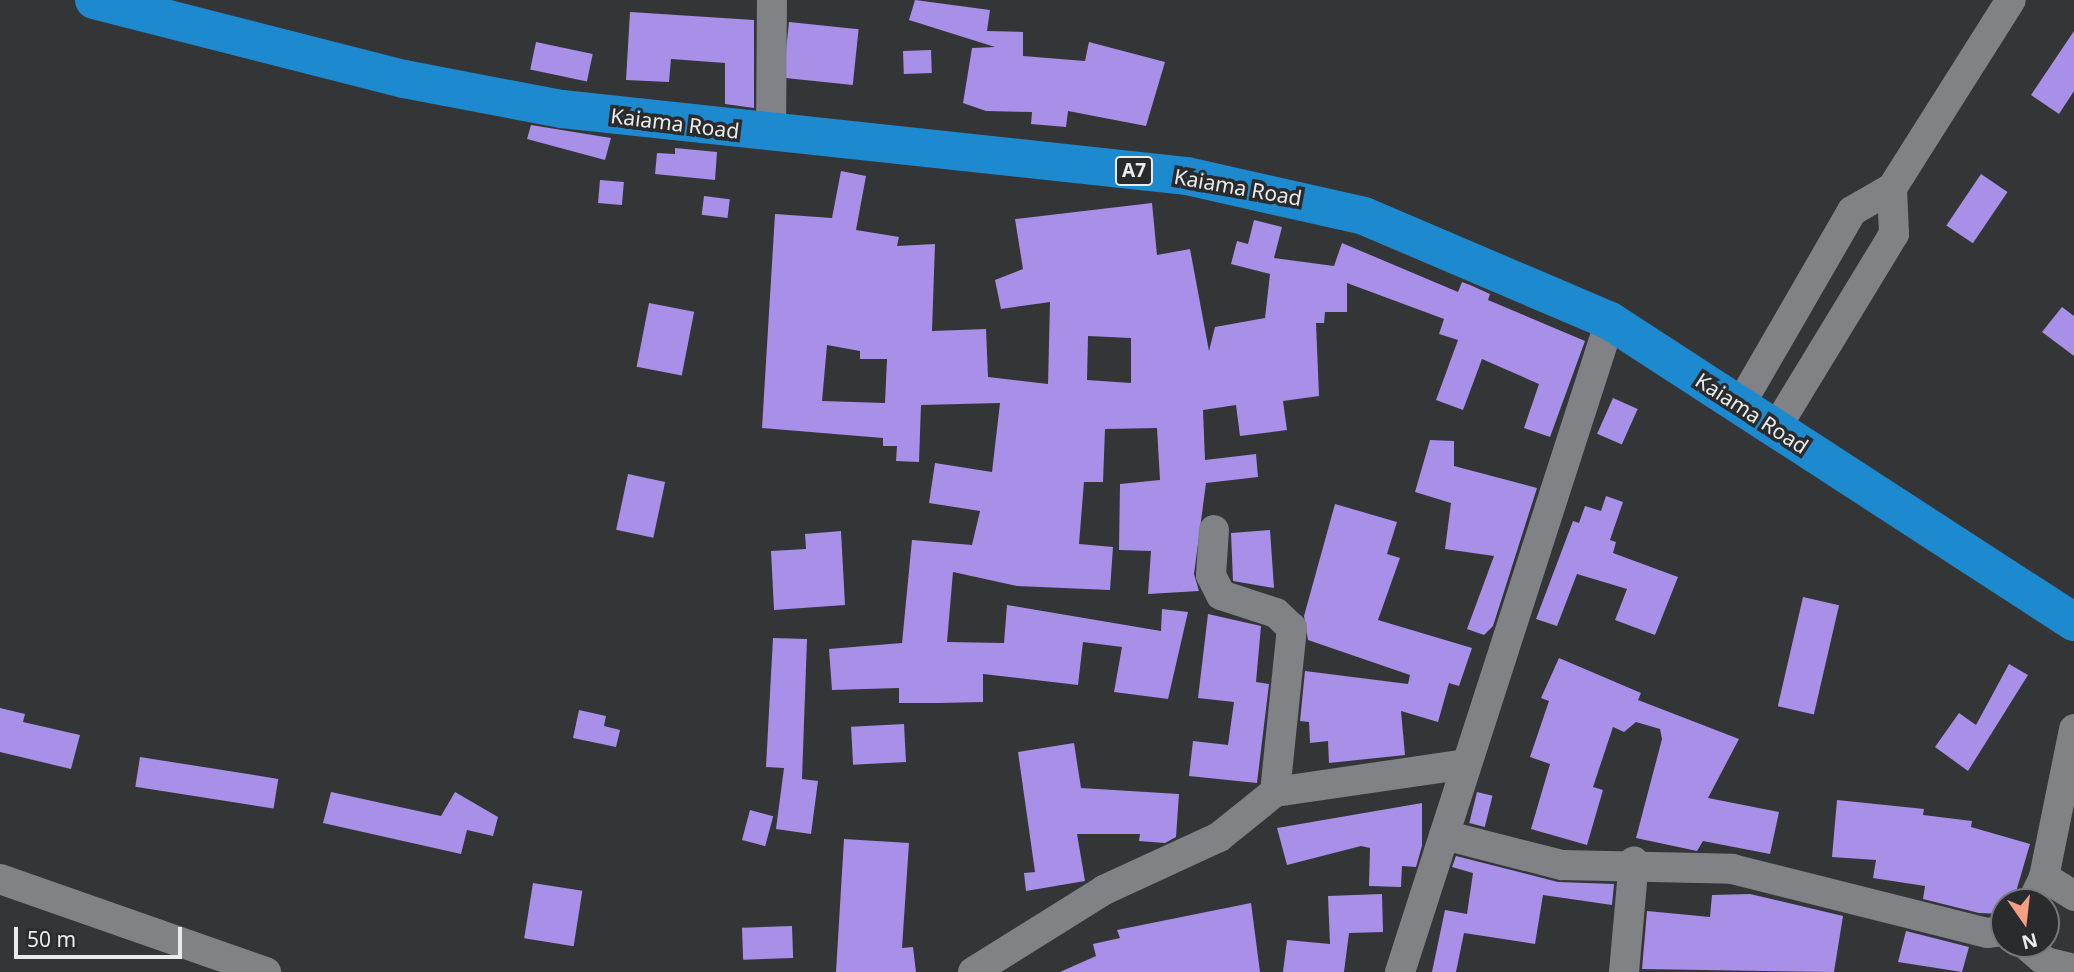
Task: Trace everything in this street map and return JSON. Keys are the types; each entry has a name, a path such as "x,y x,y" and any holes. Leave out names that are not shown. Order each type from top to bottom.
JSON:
{"highway":[{"name":"Kaiama Road","path":"94,0 404,79 562,109 771,135 1256,187 1412,233 1609,321 2074,622"}],"street":[{"path":"771,135 772,0"},
{"path":"1740,405 1852,211 1892,188 2011,0"},
{"path":"1776,428 1894,234 1892,188"},
{"path":"1400,972 1609,321"},
{"path":"1214,530 1211,575 1221,595 1276,612 1292,628 1275,792"},
{"path":"2038,888 2074,729"},
{"path":"973,972 1104,890 1219,837 1275,792 1466,764"},
{"path":"1444,835 1562,865 1634,862 1732,869 1990,933"},
{"path":"1624,972 1634,862"},
{"path":"0,879 266,972"},
{"path":"2041,958 2046,962 2074,969"}],"building":[{"path":"915,0 990,10 987,31 1023,32 1023,56 1085,61 1089,42 1165,62 1146,126 1068,111 1066,127 1031,124 1032,112 986,111 963,103 972,48 995,47 909,20"},
{"path":"630,12 754,20 754,108 725,104 725,63 671,59 669,82 626,80"},
{"path":"789,22 859,29 853,85 783,78"},
{"path":"2074,31 2074,91 2059,114 2031,95"},
{"path":"536,42 593,54 587,81 530,69"},
{"path":"931,50 932,73 904,74 903,51"},
{"path":"531,125 611,138 605,160 527,139"},
{"path":"675,148 717,152 715,180 655,174 657,153 675,154"},
{"path":"841,171 866,176 856,230 899,237 897,246 935,244 932,331 986,329 988,377 1048,384 1050,302 1001,309 995,280 1023,269 1015,219 1152,203 1157,255 1190,249 1209,351 1215,327 1265,318 1270,274 1231,264 1237,241 1248,244 1254,220 1282,227 1274,258 1334,266 1342,243 1458,292 1462,282 1470,285 1490,294 1488,300 1585,341 1550,437 1524,428 1539,384 1482,359 1463,410 1436,400 1458,340 1439,334 1444,319 1347,283 1347,312 1325,312 1324,323 1316,323 1319,396 1283,401 1287,430 1240,436 1236,405 1203,410 1205,460 1256,454 1258,477 1206,483 1194,574 1199,591 1148,594 1151,551 1119,550 1120,484 1160,480 1157,428 1105,429 1103,482 1084,482 1079,544 1113,547 1110,590 1017,586 953,572 947,642 1004,643 1007,605 1161,631 1162,609 1188,612 1168,699 1114,692 1122,647 1083,642 1078,685 983,674 983,702 899,703 899,688 832,690 829,649 902,643 912,540 972,545 980,511 929,503 935,463 992,472 1000,403 921,405 919,462 896,461 897,446 883,446 883,438 762,428 775,214 832,218","holes":["1088,336 1131,338 1131,383 1087,380","827,345 860,351 860,359 887,359 885,403 822,401"]},
{"path":"1981,174 2008,192 1973,243 1946,225"},
{"path":"600,180 624,182 622,205 598,203"},
{"path":"704,196 730,199 727,218 702,215"},
{"path":"649,303 694,312 682,376 637,367"},
{"path":"2062,307 2074,316 2074,356 2042,332"},
{"path":"1613,398 1638,409 1622,445 1597,434"},
{"path":"1430,440 1454,441 1454,466 1537,488 1493,626 1484,635 1467,629 1494,556 1445,549 1451,503 1415,492"},
{"path":"628,474 665,482 653,538 616,530"},
{"path":"1606,496 1623,502 1610,540 1616,542 1613,553 1678,577 1655,635 1615,620 1627,589 1577,574 1557,626 1536,619 1573,521 1579,523 1585,506 1601,511"},
{"path":"1335,504 1397,522 1387,554 1400,558 1378,620 1472,648 1459,686 1449,683 1438,722 1401,711 1405,755 1329,763 1328,741 1310,743 1309,722 1300,721 1305,671 1408,684 1410,675 1308,640 1304,616"},
{"path":"1270,530 1274,588 1233,581 1231,533"},
{"path":"841,531 845,605 774,610 771,551 806,549 805,534"},
{"path":"1803,597 1839,605 1814,714 1778,706"},
{"path":"1208,614 1261,626 1256,682 1269,684 1257,783 1189,776 1193,741 1228,745 1234,702 1198,698"},
{"path":"773,638 807,639 802,779 818,781 811,834 776,829 784,768 766,767"},
{"path":"1559,658 1641,693 1638,700 1739,739 1708,798 1779,812 1770,854 1703,841 1697,851 1636,838 1662,739 1660,729 1636,722 1624,732 1613,727 1593,787 1603,790 1587,845 1531,829 1550,764 1530,757 1549,701 1541,698"},
{"path":"2009,664 2028,675 1968,771 1935,747 1959,713 1976,725"},
{"path":"0,708 25,714 23,722 80,735 71,769 0,752"},
{"path":"579,710 606,716 604,726 620,730 616,747 573,738"},
{"path":"904,724 906,762 853,765 851,727"},
{"path":"1074,743 1081,788 1179,794 1176,837 1165,843 1139,841 1140,834 1077,834 1085,881 1026,891 1024,873 1035,872 1018,752"},
{"path":"140,757 278,779 274,809 135,787"},
{"path":"331,792 441,816 455,792 498,817 493,836 467,830 461,854 323,823"},
{"path":"1477,792 1493,796 1485,827 1469,823"},
{"path":"1837,800 1924,809 1923,815 1972,821 1971,827 2030,844 2017,888 1990,888 1990,913 1923,899 1925,886 1873,878 1876,860 1832,857"},
{"path":"1422,803 1422,846 1416,867 1402,866 1401,887 1369,886 1370,848 1361,846 1287,865 1277,828"},
{"path":"750,810 773,816 765,846 742,840"},
{"path":"844,839 909,843 902,948 913,947 916,972 836,972"},
{"path":"1456,856 1558,882 1614,884 1612,905 1543,895 1535,944 1464,933 1456,972 1432,972 1445,910 1467,914 1473,873 1452,867"},
{"path":"533,883 582,891 574,946 524,938"},
{"path":"1382,894 1383,932 1349,933 1344,972 1283,972 1287,940 1330,944 1328,896"},
{"path":"1750,894 1843,916 1834,972 1642,969 1647,911 1710,917 1712,895"},
{"path":"1251,903 1260,972 1060,972 1096,956 1093,944 1120,938 1117,930"},
{"path":"792,926 793,958 743,960 742,928"},
{"path":"1906,931 1969,947 1962,972 1898,962"}]}
